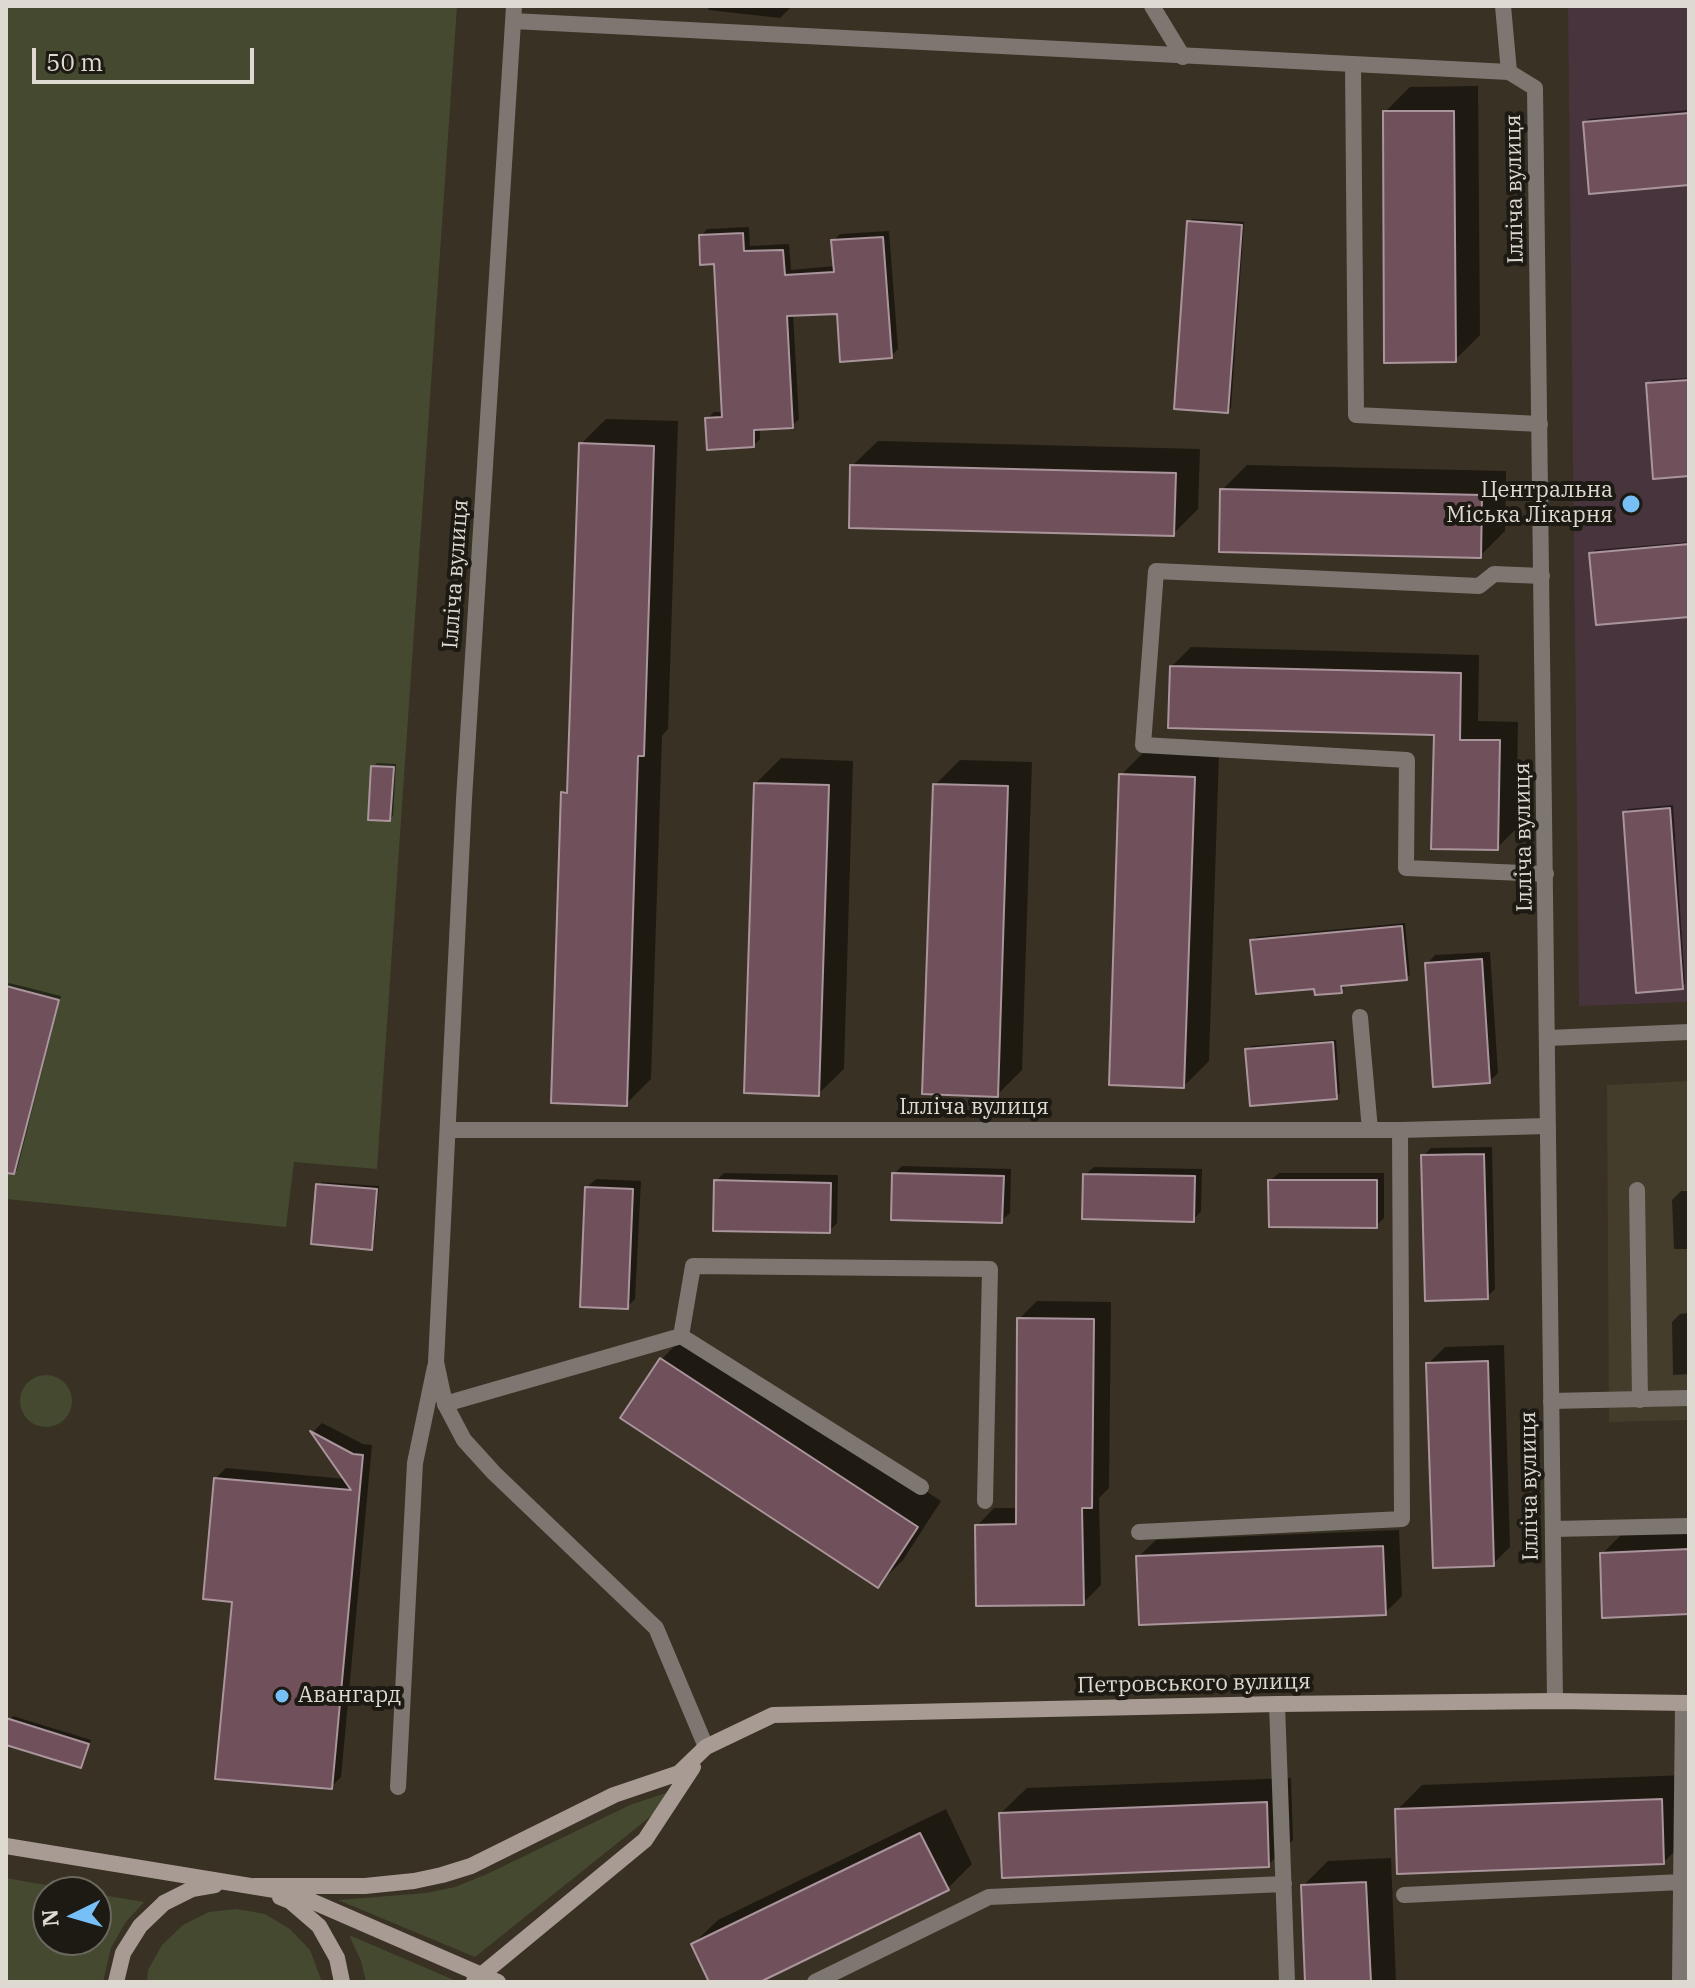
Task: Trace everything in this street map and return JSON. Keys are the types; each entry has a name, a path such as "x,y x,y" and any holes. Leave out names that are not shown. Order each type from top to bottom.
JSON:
{"main road":[{"name":"Петровського вулиця","path":"706,1747 773,1715 1277,1704 1686,1703"},
{"path":"116,1982 123,1953 140,1926 164,1903 192,1889 223,1883 365,1886 442,1875 471,1866 614,1795 679,1773 706,1747"},
{"path":"476,1978 645,1840 706,1747"},
{"path":"6,1846 293,1893 476,1978 498,1982"},
{"path":"254,1886 290,1901 319,1926 337,1958 342,1982"}],"street":[{"path":"1152,6 1183,57"},
{"path":"1503,6 1509,72"},
{"name":"Ілліча вулиця","path":"706,1747 656,1628 494,1473 464,1440 445,1404 436,1362 464,799 513,14 1183,57 1509,72 1535,88 1555,1701"},
{"path":"1353,66 1356,415 1540,424"},
{"path":"1542,576 1494,574 1479,586 1156,571 1143,745 1407,760 1406,868 1546,874"},
{"path":"1360,1017 1370,1130"},
{"path":"1548,1038 1689,1032"},
{"name":"Ілліча вулиця","path":"449,1130 1400,1130 1548,1126"},
{"path":"1139,1532 1402,1519 1400,1130"},
{"path":"1637,1190 1640,1400"},
{"path":"681,1336 693,1266 990,1269 985,1501"},
{"path":"445,1404 681,1336 921,1487"},
{"path":"398,1787 415,1463 436,1362"},
{"path":"1551,1401 1689,1398"},
{"path":"1553,1529 1689,1526"},
{"path":"1680,1982 1686,1703"},
{"path":"1277,1704 1287,1982"},
{"path":"1404,1895 1682,1882"},
{"path":"815,1982 989,1897 1284,1884"}],"shaded area":[{"name":"Центральна Міська Лікарня","path":"1568,6 1689,6 1689,1002 1579,1006"},
{"path":"1689,1081 1689,1420 1609,1422 1607,1085"}],"green space":[{"path":"6,6 457,6 377,1169 294,1162 286,1227 6,1199"},
{"path":"46,1375 65,1382 72,1401 65,1420 46,1427 27,1420 20,1401 27,1382"},
{"path":"690,1785 475,1957 338,1900 426,1893 455,1887 630,1805"},
{"path":"6,1878 32,1883 32,1956 109,1956 103,1982 6,1982"},
{"path":"112,1897 144,1902 125,1923 112,1946"},
{"path":"237,1909 265,1914 290,1929 310,1950 322,1982 147,1982 148,1970 162,1945 183,1925 209,1912"},
{"path":"349,1935 454,1980 366,1982 361,1961"}],"building":[{"path":"1383,111 1454,111 1456,362 1384,363"},
{"path":"1689,113 1689,185 1589,194 1583,122"},
{"path":"1187,221 1242,225 1228,413 1174,409"},
{"path":"743,233 744,251 783,250 785,275 834,272 831,240 883,237 892,358 840,362 837,314 787,316 793,428 754,430 754,447 707,450 705,418 722,417 714,264 700,265 699,235"},
{"path":"1689,380 1689,476 1653,479 1646,383"},
{"path":"579,443 654,446 644,756 638,756 627,1106 551,1103 561,792 567,793"},
{"path":"850,465 1176,473 1174,536 849,528"},
{"path":"1220,489 1482,495 1481,558 1219,552"},
{"path":"1689,544 1689,617 1596,625 1589,553"},
{"path":"1170,666 1461,673 1460,740 1500,740 1498,850 1431,849 1434,735 1168,728"},
{"path":"371,766 394,767 390,821 368,820"},
{"path":"1119,774 1195,777 1184,1088 1109,1085"},
{"path":"754,783 829,785 819,1096 744,1093"},
{"path":"933,784 1008,786 998,1097 922,1094"},
{"path":"1670,808 1683,989 1636,993 1623,812"},
{"path":"1402,926 1407,980 1341,986 1342,993 1315,995 1314,989 1256,994 1250,940"},
{"path":"1482,959 1490,1083 1433,1087 1425,963"},
{"path":"6,986 59,1000 14,1174 6,1173"},
{"path":"1333,1042 1337,1099 1250,1106 1245,1049"},
{"path":"1484,1154 1488,1299 1425,1301 1421,1155"},
{"path":"892,1173 1004,1176 1002,1223 891,1220"},
{"path":"1083,1174 1195,1176 1194,1222 1082,1219"},
{"path":"714,1180 831,1183 830,1233 713,1231"},
{"path":"1268,1180 1377,1180 1377,1228 1269,1227"},
{"path":"316,1184 377,1189 372,1250 311,1244"},
{"path":"585,1187 633,1189 628,1309 580,1307"},
{"path":"1017,1318 1094,1319 1092,1508 1082,1508 1084,1605 976,1606 975,1525 1016,1524"},
{"path":"660,1358 918,1527 878,1588 620,1418"},
{"path":"1488,1361 1494,1566 1433,1568 1426,1363"},
{"path":"310,1431 353,1454 363,1455 332,1789 215,1779 232,1602 203,1599 214,1478 351,1490"},
{"path":"1383,1546 1386,1615 1139,1625 1136,1556"},
{"path":"1689,1549 1689,1614 1602,1618 1600,1553"},
{"path":"6,1718 89,1744 81,1768 6,1745"},
{"path":"1662,1799 1664,1864 1397,1874 1395,1809"},
{"path":"1267,1802 1269,1867 1002,1878 999,1813"},
{"path":"920,1833 949,1890 760,1982 709,1982 691,1944"},
{"path":"1366,1882 1371,1982 1305,1982 1301,1885"}],"place":[{"name":"Центральна Міська Лікарня","path":"1631,504"},
{"name":"Авангард","path":"282,1696"}]}
